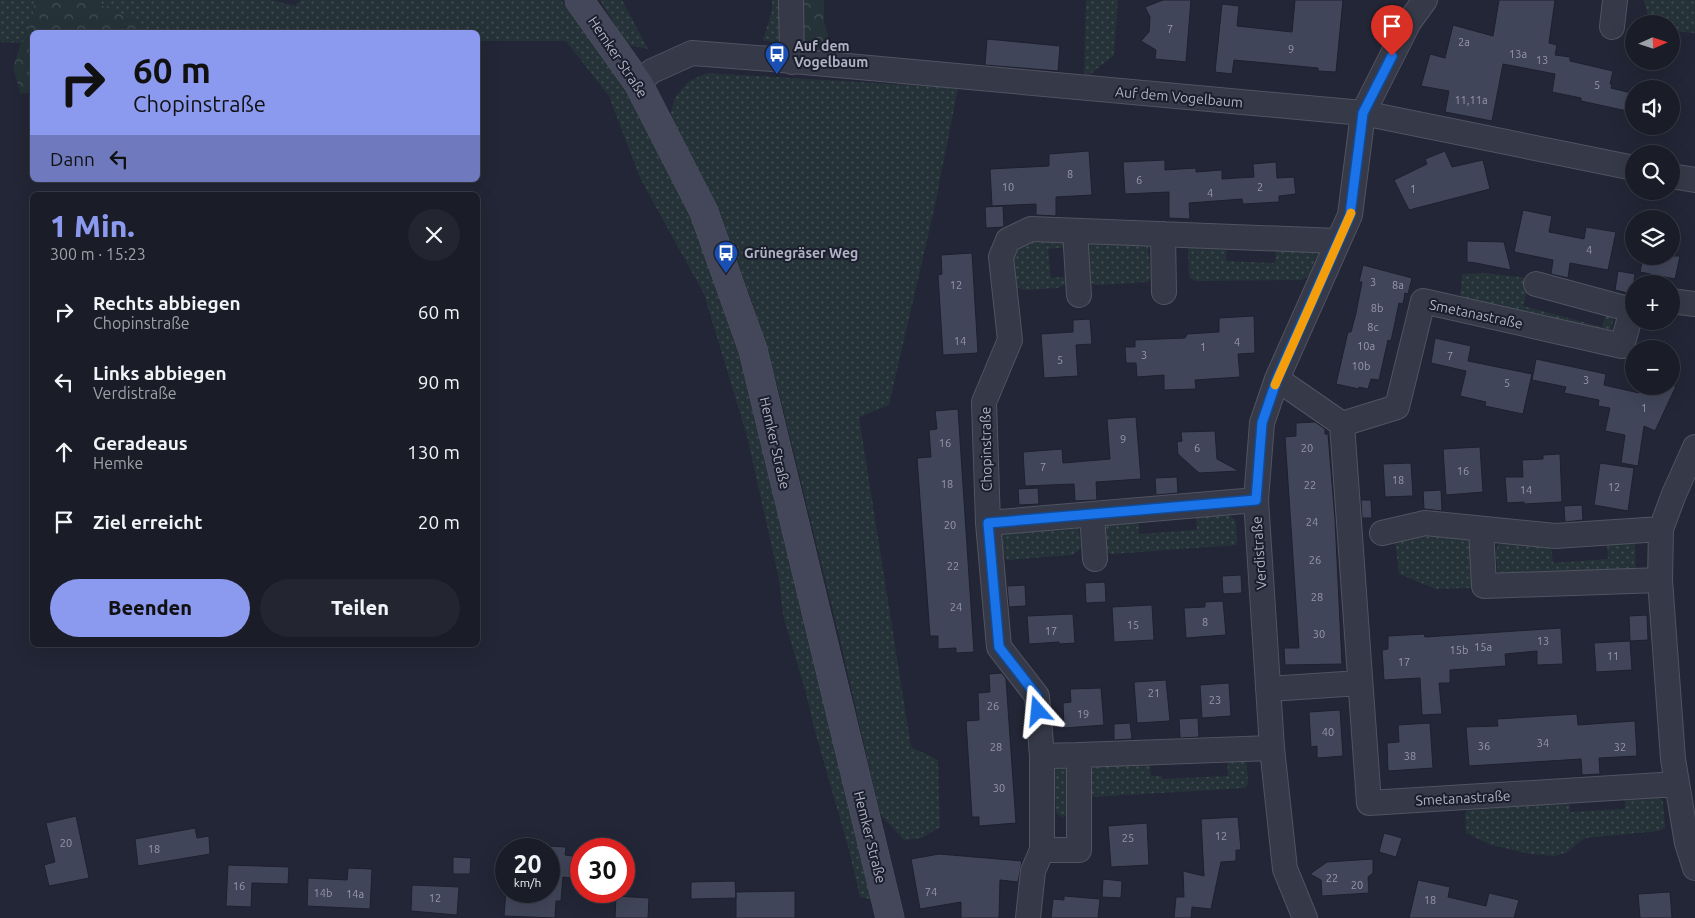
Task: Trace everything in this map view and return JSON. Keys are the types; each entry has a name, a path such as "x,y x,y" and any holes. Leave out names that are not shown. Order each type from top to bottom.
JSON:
{"main road":[{"name":"Hemker Straße","path":"579,0 638,83 704,212 753,350 890,918"}],"street":[{"path":"791,0 792,62"},
{"name":"Verdistraße","path":"1305,918 1285,870 1272,748 1256,500 1262,423 1277,379 1350,215 1363,113 1409,22 1425,0"},
{"path":"1612,27 1615,0"},
{"name":"Auf dem Vogelbaum","path":"638,83 652,71 692,53 1363,113 1625,166"},
{"path":"1680,178 1695,180"},
{"name":"Chopinstraße","path":"1028,918 1033,871 1042,850 1042,756 1037,696 999,647 988,523 984,402 1010,340 1001,257 1008,240 1031,229 1338,241"},
{"path":"1074,231 1079,295"},
{"path":"1163,234 1164,292"},
{"name":"Smetanastraße","path":"1536,284 1625,307"},
{"name":"Smetanastraße","path":"1627,330 1622,346 1423,301 1397,407 1342,424 1369,803 1683,788"},
{"path":"1680,302 1695,304"},
{"path":"1277,379 1342,424"},
{"path":"1695,447 1674,494 1662,529 1660,580 1673,759 1683,788 1687,843 1695,868"},
{"path":"988,523 1256,500"},
{"path":"1092,514 1094,559"},
{"path":"1382,533 1425,523 1555,536 1662,529"},
{"path":"1481,529 1484,586 1660,580"},
{"path":"1268,689 1360,683"},
{"path":"1042,756 1272,748"},
{"path":"1042,850 1079,850 1079,755"}],"green space":[{"path":"0,0 35,0 32,21 21,43 0,42"},
{"path":"35,0 98,0 101,5 141,23 143,30 30,30 30,92 21,94 13,68 21,43 32,21"},
{"path":"98,0 271,0 295,6 301,0 561,0 629,92 691,212 741,350 874,900 860,897 849,850 783,615 779,579 747,436 704,294 640,178 609,96 566,41 480,41 480,30 143,30 141,23 101,5"},
{"path":"600,0 622,0 648,49 627,45"},
{"path":"772,0 781,0 782,27 777,43 763,40 772,11"},
{"path":"800,0 824,0 824,22 833,52 801,49"},
{"path":"1086,0 1118,0 1114,55 1088,76 1084,75"},
{"path":"1644,0 1695,0 1695,33 1680,32 1680,15 1648,15"},
{"path":"707,73 958,88 935,205 889,405 859,417 911,747 938,760 940,827 922,838 904,840 880,814 841,644 778,388 752,301 713,200 670,116 675,97 688,82"},
{"path":"1061,236 1067,247 1048,249 1051,278 1070,276 1067,284 1057,288 1023,290 1011,284 1009,259 1016,246 1038,238"},
{"path":"1087,240 1147,240 1151,276 1148,282 1095,285 1089,282"},
{"path":"1191,242 1227,242 1226,261 1275,263 1276,244 1313,246 1318,253 1308,277 1301,280 1195,281 1189,277 1188,250"},
{"path":"1485,273 1527,278 1528,287 1523,306 1602,327 1608,308 1615,310 1610,337 1460,300 1462,274"},
{"path":"1196,512 1226,512 1236,521 1237,545 1113,554 1104,552 1104,524 1138,516 1139,534 1197,530"},
{"path":"1071,523 1079,528 1081,548 1073,555 1007,560 1001,547 1002,530"},
{"path":"1423,532 1475,540 1477,584 1472,588 1436,589 1399,574 1395,540"},
{"path":"1505,541 1551,546 1553,563 1608,559 1607,542 1635,542 1636,573 1499,576 1495,553 1499,543"},
{"path":"1227,757 1246,757 1248,783 1245,788 1092,797 1088,790 1088,770 1101,764 1150,761 1151,776 1162,776 1162,779 1228,776"},
{"path":"1057,765 1063,765 1067,771 1067,815 1063,818 1056,813 1054,769"},
{"path":"1658,792 1663,802 1665,828 1658,831 1585,838 1566,853 1553,856 1531,854 1491,845 1466,833 1465,814 1469,805 1569,797 1570,812 1625,809 1625,794"}],"building":[{"path":"1163,0 1191,0 1186,62 1155,59 1156,50 1141,41 1149,32 1150,17 1145,7"},
{"path":"1295,0 1343,0 1336,72 1318,71 1318,68 1234,60 1232,74 1215,72 1222,4 1239,6 1237,26 1292,32"},
{"path":"1499,0 1555,0 1549,43 1557,45 1555,55 1570,57 1570,61 1613,71 1611,88 1625,92 1625,111 1581,101 1581,98 1552,92 1555,74 1503,64 1492,121 1445,112 1449,91 1421,86 1430,54 1445,58 1453,25 1493,36"},
{"path":"987,39 1060,46 1058,71 985,65"},
{"path":"1089,151 1092,195 1056,197 1056,216 1036,215 1036,204 992,206 990,169 1049,166 1049,154"},
{"path":"1445,151 1452,167 1483,160 1490,189 1409,210 1394,180 1427,164 1425,159"},
{"path":"1165,160 1165,170 1196,168 1196,172 1222,170 1222,179 1254,177 1253,164 1276,162 1277,178 1294,177 1296,194 1279,196 1279,202 1243,204 1242,199 1189,203 1190,219 1169,218 1169,192 1125,194 1123,162"},
{"path":"1003,206 1004,227 986,228 985,207"},
{"path":"1523,210 1552,216 1549,232 1584,239 1586,227 1616,232 1608,270 1570,263 1568,278 1551,274 1553,260 1514,252"},
{"path":"1467,241 1504,242 1511,270 1467,262"},
{"path":"972,253 978,353 943,355 938,275 942,274 941,255"},
{"path":"1363,265 1412,278 1408,294 1405,293 1403,304 1399,303 1391,341 1388,340 1379,380 1371,379 1368,389 1336,384 1348,332 1351,332 1356,313 1362,282 1359,282"},
{"path":"1641,265 1678,265 1676,275 1655,275 1640,272"},
{"path":"1618,271 1635,274 1625,275 1625,292 1615,290"},
{"path":"1254,316 1255,353 1238,354 1240,377 1195,380 1196,389 1164,390 1164,375 1137,377 1136,363 1126,363 1125,347 1135,347 1135,340 1185,338 1187,334 1219,332 1219,318"},
{"path":"1090,319 1092,344 1076,345 1078,376 1044,378 1041,334 1073,332 1073,320"},
{"path":"1435,338 1471,346 1468,361 1532,374 1523,414 1485,406 1486,402 1460,396 1466,371 1431,363"},
{"path":"1536,359 1606,374 1604,385 1625,390 1625,395 1672,395 1655,431 1644,426 1638,466 1621,463 1625,435 1605,431 1610,408 1598,406 1599,400 1564,393 1566,387 1532,380"},
{"path":"958,409 974,652 956,653 956,648 938,649 938,636 930,636 917,458 931,457 929,430 937,429 935,411"},
{"path":"1136,417 1141,479 1096,482 1097,500 1075,501 1074,484 1025,486 1023,452 1062,449 1063,463 1110,459 1107,419"},
{"path":"1315,422 1325,429 1325,434 1328,434 1335,519 1342,664 1285,665 1284,648 1299,648 1285,437 1296,436 1296,423"},
{"path":"1215,431 1217,459 1239,471 1199,473 1178,454 1177,442 1182,441 1181,432"},
{"path":"1480,447 1483,492 1446,495 1443,449"},
{"path":"1560,454 1562,502 1507,503 1505,477 1523,477 1522,460 1543,459 1543,455"},
{"path":"1411,463 1413,496 1385,497 1383,464"},
{"path":"1600,463 1634,468 1628,511 1594,505"},
{"path":"1177,477 1178,493 1156,495 1155,478"},
{"path":"1038,488 1039,504 1019,505 1018,489"},
{"path":"1441,490 1442,511 1424,509 1423,491"},
{"path":"1361,500 1371,500 1372,518 1362,518"},
{"path":"1582,505 1583,520 1565,522 1564,506"},
{"path":"1241,575 1242,593 1223,594 1222,576"},
{"path":"1105,582 1106,602 1086,603 1085,583"},
{"path":"1025,585 1026,606 1009,607 1007,586"},
{"path":"1223,601 1226,635 1186,638 1184,608 1205,607 1205,602"},
{"path":"1152,605 1154,640 1114,642 1112,607"},
{"path":"1073,614 1075,643 1029,644 1027,616"},
{"path":"1647,615 1648,640 1630,641 1629,616"},
{"path":"1561,628 1563,664 1537,665 1537,651 1505,654 1506,666 1450,670 1450,683 1439,683 1442,714 1422,715 1420,678 1384,680 1382,650 1388,649 1388,636 1424,634 1425,637"},
{"path":"1630,641 1632,670 1596,672 1594,643"},
{"path":"1002,673 1006,679 1016,823 979,826 979,817 972,817 966,721 979,720 978,693 990,692 989,674"},
{"path":"1166,680 1170,721 1137,723 1134,682"},
{"path":"1229,683 1231,716 1202,718 1200,685"},
{"path":"1101,688 1104,725 1064,728 1063,703 1071,702 1070,689"},
{"path":"1340,710 1343,756 1317,758 1317,746 1311,747 1309,712"},
{"path":"1577,714 1578,725 1635,721 1637,756 1599,758 1600,774 1582,775 1581,759 1469,766 1466,727 1498,726 1497,719"},
{"path":"1198,718 1199,737 1180,738 1179,719"},
{"path":"1130,723 1132,739 1114,740 1114,724"},
{"path":"1430,723 1433,768 1388,771 1387,743 1399,742 1398,725"},
{"path":"76,816 89,878 49,886 44,865 55,862 46,823"},
{"path":"1238,817 1241,850 1236,850 1236,861 1221,862 1211,909 1192,907 1191,918 1174,918 1176,897 1184,897 1183,871 1204,876 1201,819"},
{"path":"1147,823 1149,865 1111,867 1108,826"},
{"path":"195,828 197,838 209,836 210,854 138,866 135,839"},
{"path":"1384,833 1402,838 1396,857 1379,852"},
{"path":"560,847 566,847 565,855 570,856 570,878 563,877 561,901"},
{"path":"939,854 1022,861 1018,882 1000,880 999,918 961,918 961,902 920,909 911,859"},
{"path":"453,857 471,858 470,874 453,874"},
{"path":"1373,859 1373,873 1368,877 1369,893 1322,896 1321,880 1310,874 1327,862"},
{"path":"228,865 289,867 288,884 252,883 251,907 226,906"},
{"path":"348,868 372,869 370,909 307,906 308,878 347,880"},
{"path":"1103,879 1122,881 1121,898 1102,897"},
{"path":"1418,880 1450,887 1448,897 1486,906 1489,893 1519,900 1514,918 1409,918"},
{"path":"735,881 736,898 691,899 691,882"},
{"path":"412,885 459,887 457,915 411,911"},
{"path":"795,891 795,918 736,918 736,892"},
{"path":"1670,892 1672,918 1640,918 1638,894"},
{"path":"1064,896 1100,899 1098,918 1051,918 1053,899 1064,900"},
{"path":"635,897 649,898 648,918 615,918 616,903 635,903"},
{"path":"505,903 556,903 555,918 504,916"}],"slow traffic":[{"path":"1275,385 1351,213"}],"place":[{"name":"Auf dem Vogelbaum","path":"777,75"},
{"name":"Grünegräser Weg","path":"726,274"}],"route":[{"path":"1038,711 1037,696 999,647 988,523 1256,500 1262,423 1277,379 1350,215 1363,113 1392,56"}]}
